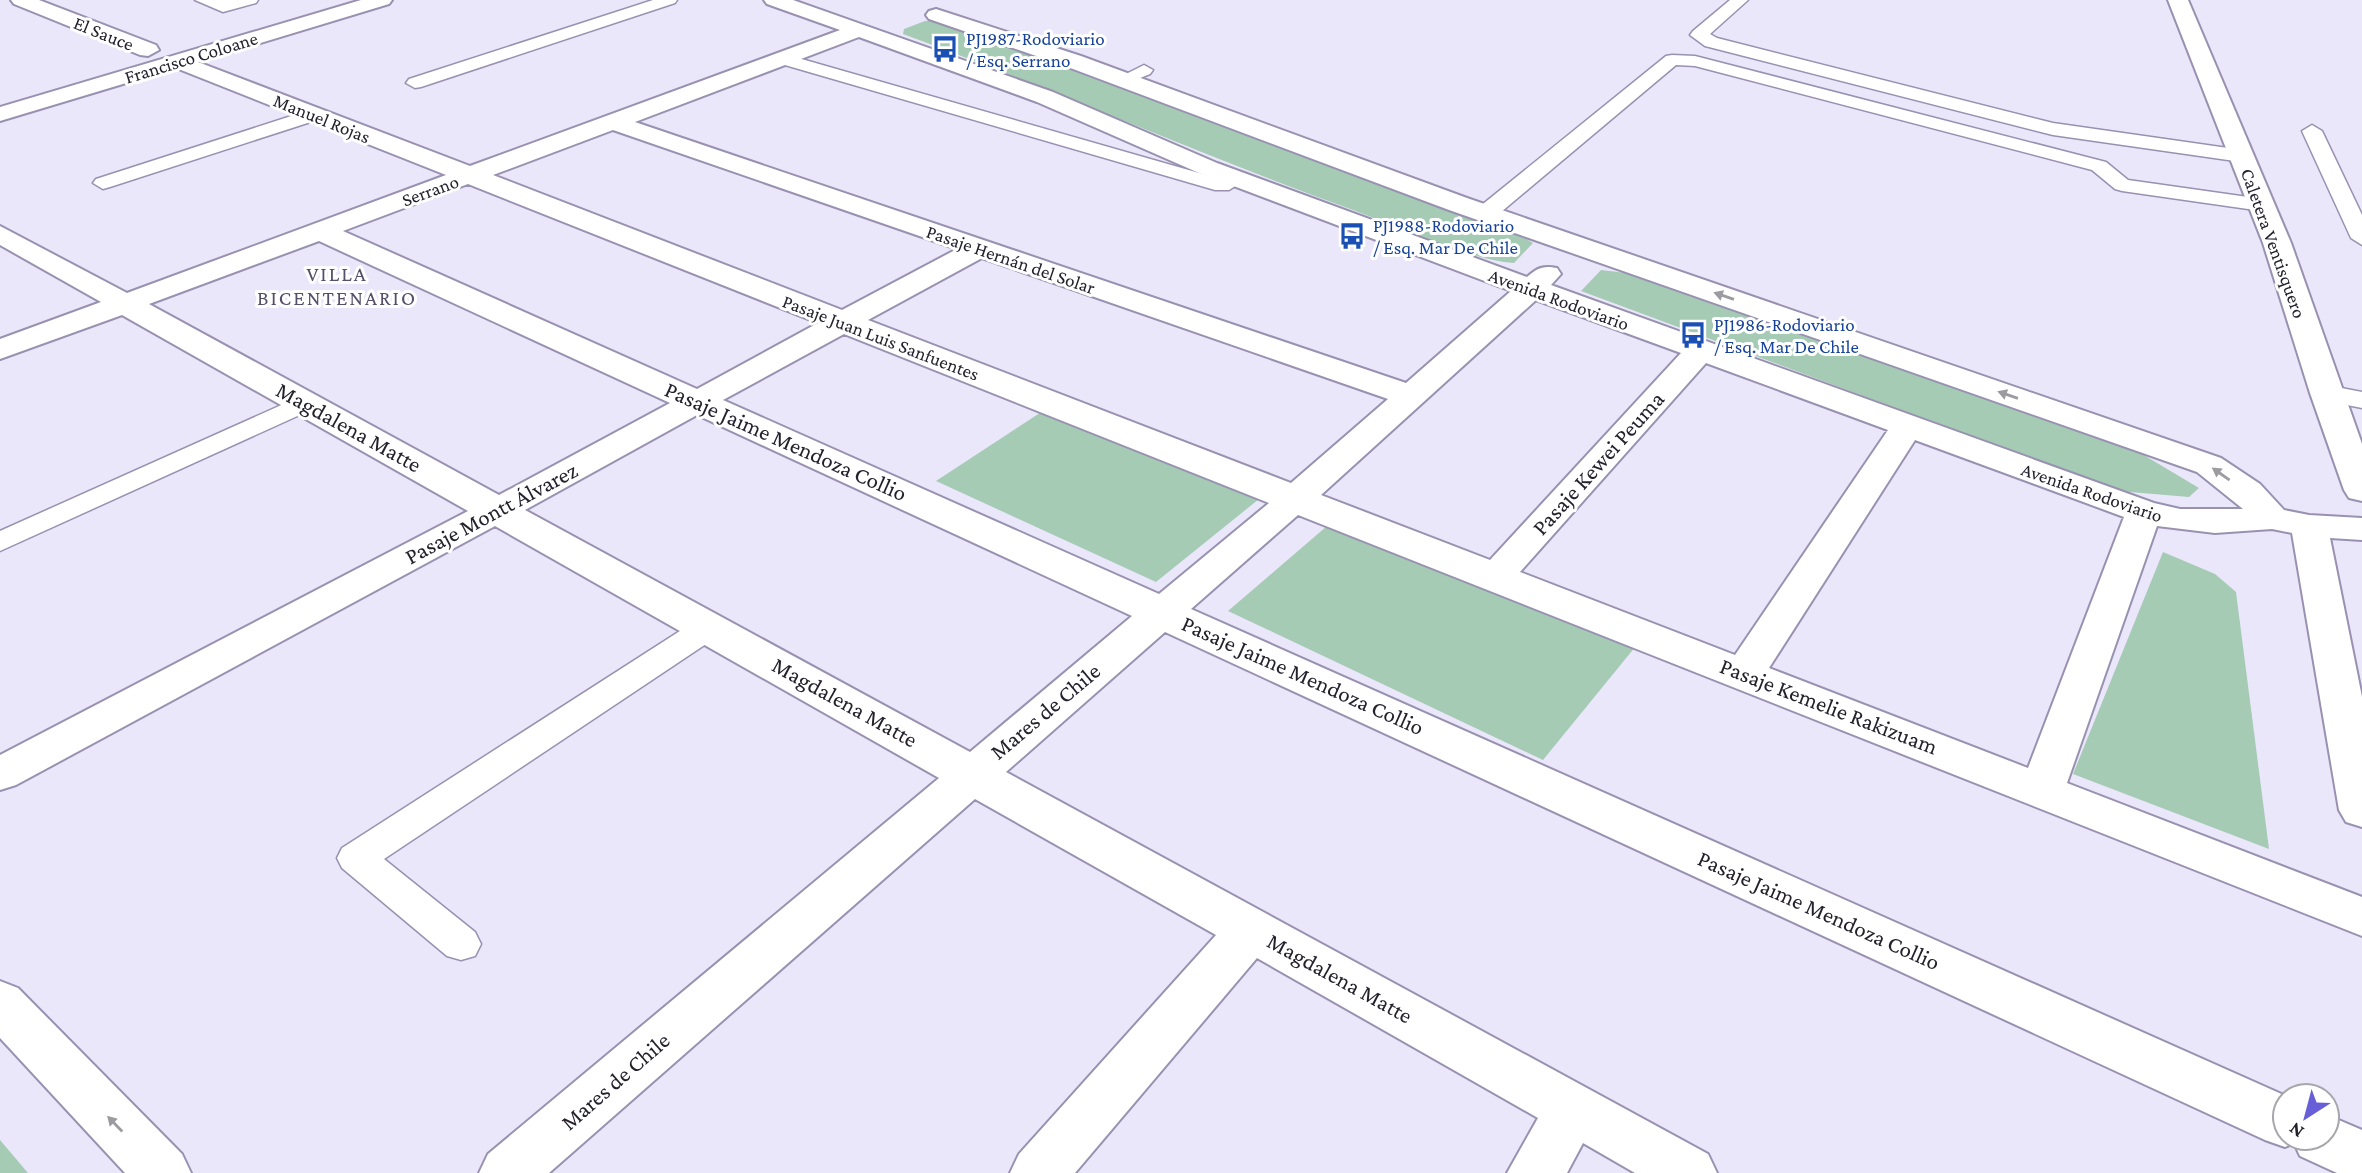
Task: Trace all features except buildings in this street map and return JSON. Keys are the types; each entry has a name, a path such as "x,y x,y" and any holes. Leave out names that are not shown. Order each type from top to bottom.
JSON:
{"street":[{"name":"El Sauce","path":"21,0 148,50"},
{"name":"Francisco Coloane","path":"2,102 177,61 382,0"},
{"name":"Avenida Rodoviario","path":"774,0 1045,97 1236,179 1906,427 2144,512 2192,521 2291,522"},
{"name":"Caletera Ventisquero","path":"2178,0 2262,205 2362,490"},
{"path":"936,15 1133,75 1486,213 2209,465 2291,522 2362,529"},
{"name":"Serrano","path":"0,350 860,30"},
{"name":"Manuel Rojas","path":"177,61 466,177"},
{"name":"Pasaje Hernán del Solar","path":"613,122 1409,395"},
{"name":"Pasaje Juan Luis Sanfuentes","path":"466,177 1296,498"},
{"name":"Pasaje Jaime Mendoza Collio","path":"320,231 1164,611 2271,1116"},
{"name":"Magdalena Matte","path":"0,234 1688,1173"},
{"name":"Mares de Chile","path":"508,1173 1296,498 1579,246"},
{"name":"Pasaje Montt Álvarez","path":"0,774 498,510 979,248"},
{"name":"Pasaje Kewei Peuma","path":"1496,576 1700,351"},
{"path":"1745,673 1906,427"},
{"name":"Pasaje Kemelie Rakizuam","path":"1296,498 2362,917"},
{"path":"2042,789 2144,512"},
{"path":"2291,522 2362,810"},
{"path":"1039,1173 1252,929"},
{"path":"0,1003 162,1173"},
{"path":"1536,1173 1573,1109"},
{"path":"2341,1148 2362,1157"}],"lane":[{"path":"203,0 223,7 250,0"},
{"path":"415,83 669,0"},
{"path":"1740,0 1699,35 1711,42 2053,129 2101,138 2242,156"},
{"path":"784,59 1222,186 1236,179"},
{"path":"1486,213 1672,60 1695,61 2099,166 2122,185 2262,205"},
{"path":"103,183 313,114"},
{"path":"2312,131 2362,238"},
{"path":"2326,393 2362,400"},
{"path":"0,542 306,402"},
{"path":"461,944 356,858 709,627"}],"green space":[{"path":"925,21 933,21 1081,73 1521,236 1533,243 1514,263 1476,256 1433,241 903,34 904,29"},
{"path":"1601,270 1635,274 2142,454 2199,488 2189,497 2118,491 1581,291"},
{"path":"1049,407 1264,495 1156,582 936,481"},
{"path":"1334,520 1636,646 1543,760 1228,611"},
{"path":"2163,552 2215,574 2236,592 2269,849 2073,774"},
{"path":"0,1140 28,1173 0,1173"}],"place":[{"name":"PJ1987-Rodoviario / Esq. Serrano","path":"945,49"},
{"name":"PJ1988-Rodoviario / Esq. Mar De Chile","path":"1352,236"},
{"name":"PJ1986-Rodoviario / Esq. Mar De Chile","path":"1693,335"}],"district":[{"name":"VILLA BICENTENARIO","path":"337,286"}]}
